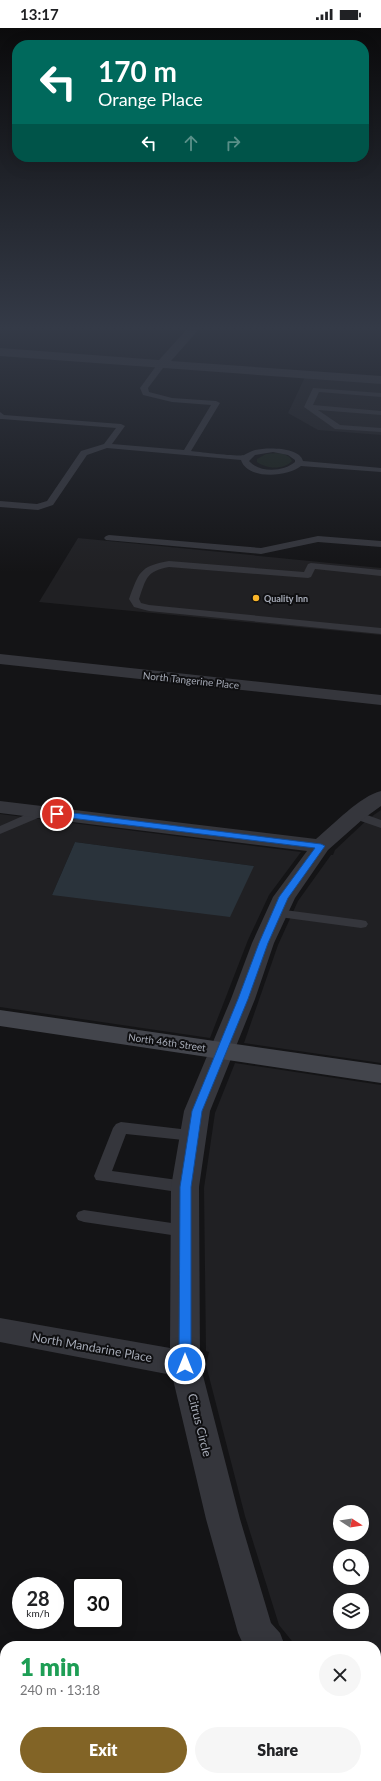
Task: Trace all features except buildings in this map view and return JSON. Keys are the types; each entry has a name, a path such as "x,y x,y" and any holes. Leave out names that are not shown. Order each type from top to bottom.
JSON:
{"street":[{"name":"North Tangerine Place","path":"0,659 381,700"},
{"name":"Citrus Circle","path":"263,1641 256,1633 225,1526 185,1364 185,1187 197,1111 263,943 284,897 321,846 356,815 381,797"},
{"path":"0,807 321,846"},
{"name":"North 46th Street","path":"0,1018 381,1074"},
{"name":"North Mandarine Place","path":"0,1330 185,1364"}],"lane":[{"path":"186,453 212,410"},
{"path":"312,410 338,427 381,430"},
{"path":"342,410 381,413"},
{"path":"1,417 122,426 107,446"},
{"path":"0,504 38,507 50,503 84,453 107,446 246,458 249,455 259,451 282,451 296,456 299,459 299,463"},
{"path":"246,458 245,461 247,465 259,470 267,471 284,470 292,468 299,463 381,470"},
{"path":"110,538 261,551 318,538 381,544"},
{"path":"381,573 311,566 308,575 169,564 154,566 145,571 134,598 137,605 149,608 381,631"},
{"path":"0,830 41,812"},
{"path":"356,815 381,824"},
{"path":"277,913 362,924"},
{"path":"185,1187 102,1176 121,1128 193,1135"},
{"path":"84,1216 185,1231"}],"shaded area":[{"path":"290,410 381,410 381,435 318,430 288,413"},
{"path":"277,453 288,456 292,461 289,464 275,468 265,466 257,462 257,459 266,454"},
{"path":"78,538 381,568 381,635 39,602"},
{"path":"381,810 381,1063 244,1043 278,945 298,901 331,855 333,855 335,850 368,819"},
{"path":"0,814 301,852 269,895 248,940 210,1038 0,1007","holes":["75,842 254,866 52,895"]},
{"path":"75,842 254,866 230,917 52,895"},
{"path":"235,1063 381,1085 381,1641 292,1641 279,1625 245,1516 206,1365 209,1352 206,1351 204,1188 215,1113"}],"place":[{"name":"Quality Inn","path":"256,598"}],"route":[{"path":"57,814 321,846 284,897 263,943 243,999 197,1111 185,1187 185,1364"}]}
